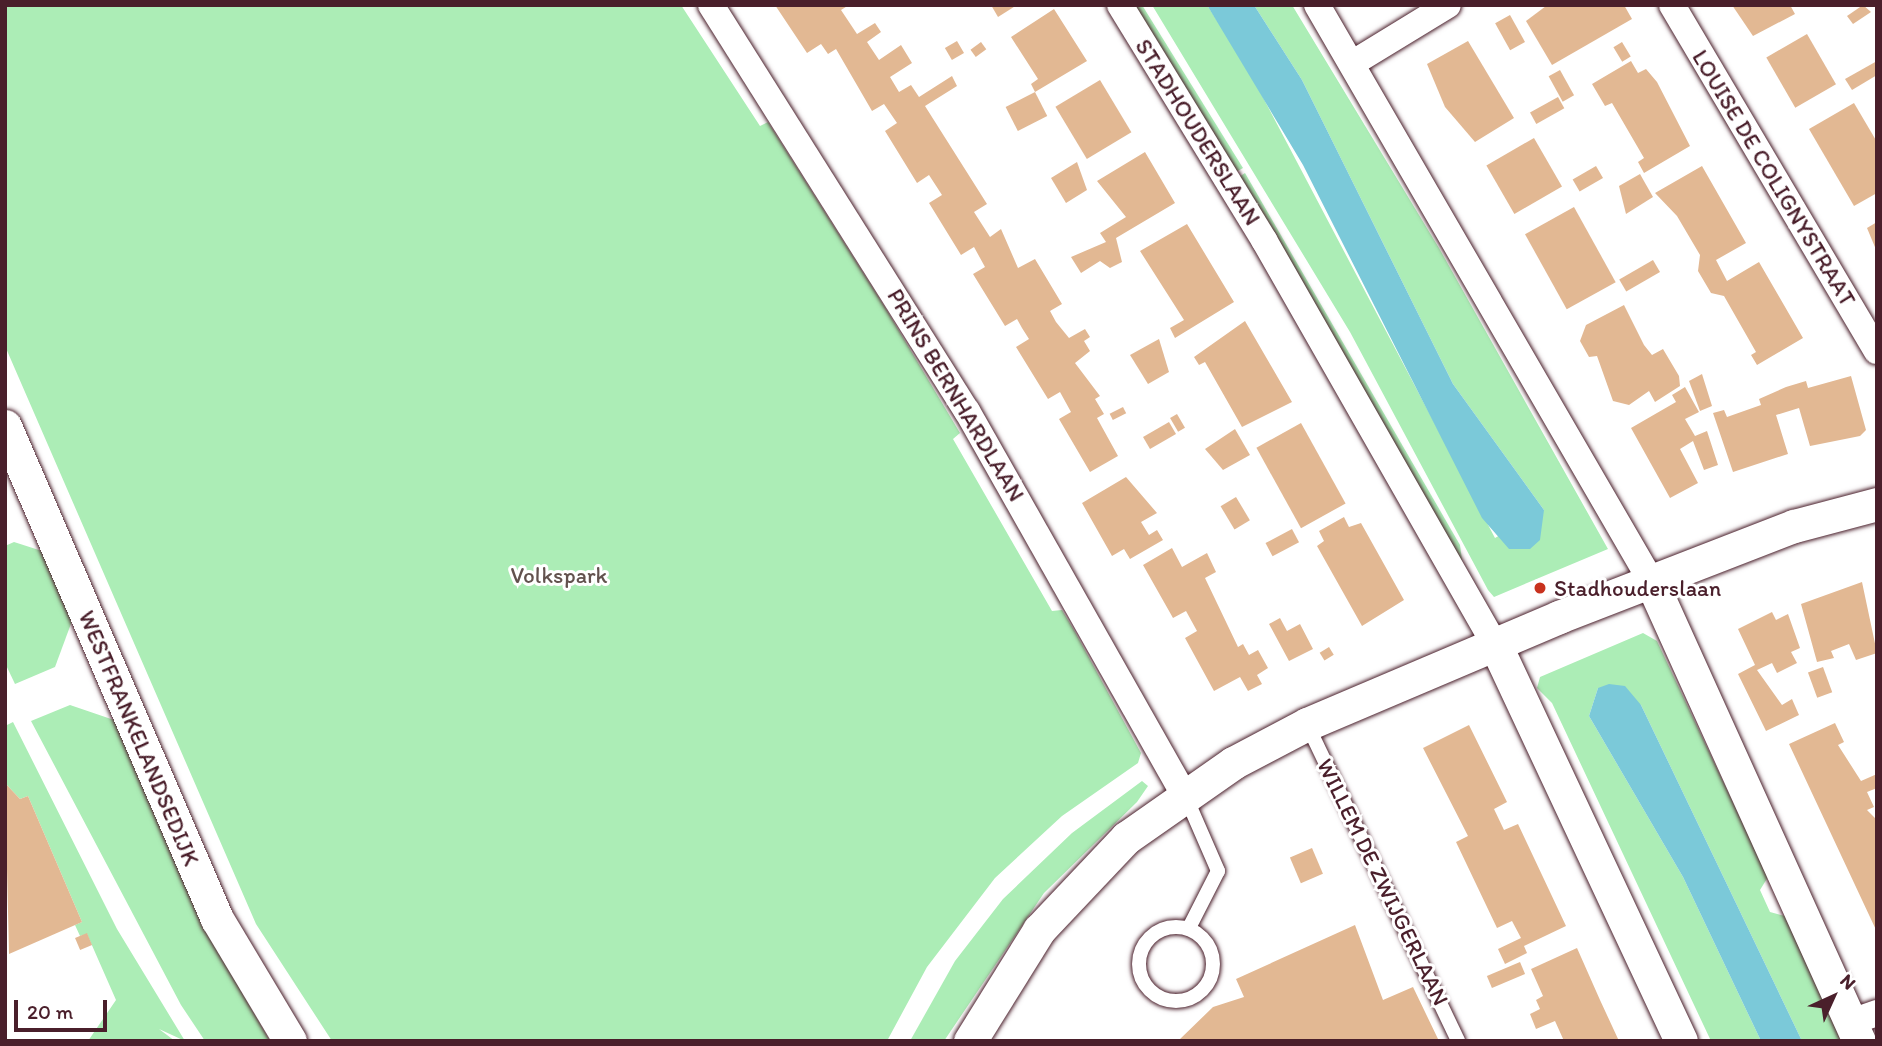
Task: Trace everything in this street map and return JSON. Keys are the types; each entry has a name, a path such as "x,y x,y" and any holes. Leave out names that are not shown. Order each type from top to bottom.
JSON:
{"street":[{"name":"PRINS BERNHARDLAAN","path":"712,5 967,411 1184,794"},
{"name":"STADHOUDERSLAAN","path":"1120,5 1264,240 1496,646 1681,1041"},
{"path":"1317,5 1651,581 1862,1025"},
{"path":"1353,63 1448,5"},
{"name":"LOUISE DE COLIGNYSTRAAT","path":"1672,5 1877,351"},
{"name":"WESTFRANKELANDSEDIJK","path":"5,426 217,919 290,1041"},
{"path":"972,1038 1039,930 1126,838 1184,794 1307,724 1651,581 1794,526 1877,504"}],"lane":[{"name":"WILLEM DE ZWIJGERLAAN","path":"1307,724 1458,1041"},
{"path":"1184,794 1218,871 1189,928"},
{"path":"1189,928 1210,947 1211,976 1193,997 1164,999 1142,980 1141,951 1160,930 1189,928"}],"green space":[{"name":"Volkspark","path":"5,5 681,5 760,126 768,122 886,309 960,433 953,439 1052,611 1062,610 1074,630 1141,753 1138,763 1062,816 995,878 927,967 887,1041 332,1041 256,924 5,346"},
{"path":"1129,5 1142,5 1243,168 1236,172"},
{"path":"1152,5 1207,5 1248,69 1495,538 1544,510 1453,384 1302,80 1254,5 1292,5 1439,248 1608,549 1494,597 1488,590 1350,332"},
{"path":"1245,173 1460,545 1463,567 1239,177"},
{"path":"14,542 42,551 72,621 55,667 15,684 5,663 5,546"},
{"path":"1643,633 1657,641 1768,877 1760,890 1770,912 1785,916 1841,1041 1802,1041 1641,705 1598,688 1589,716 1683,877 1761,1041 1711,1041 1552,703 1537,688 1540,677"},
{"path":"70,705 114,720 204,927 270,1041 205,1041 181,1005 31,721"},
{"path":"13,722 117,929 185,1041 159,1029 175,1041 88,1041 116,1000 87,934 80,936 75,925 82,922 28,796 20,799 5,783 5,726"},
{"path":"1142,781 1148,786 1137,802 1044,893 944,1041 910,1041 955,961 1003,899 1072,833"}],"water":[{"path":"1207,5 1254,5 1302,80 1453,384 1544,510 1540,540 1530,549 1509,549 1482,518 1303,165"},
{"path":"1609,684 1625,686 1641,705 1802,1041 1761,1041 1683,877 1589,716 1598,688"}],"building":[{"path":"775,5 849,5 841,10 857,34 875,23 881,32 867,42 879,60 901,45 912,63 890,77 899,92 911,85 919,97 952,76 957,86 925,106 987,204 974,212 990,237 1001,229 1018,268 1035,259 1062,304 1050,311 1056,322 1069,338 1085,329 1090,337 1084,341 1090,351 1075,363 1100,396 1095,399 1104,414 1097,418 1118,456 1090,472 1059,419 1071,412 1060,392 1048,399 1016,347 1029,339 1017,319 1005,326 973,274 985,267 974,247 961,255 929,203 942,195 929,175 917,183 885,131 897,123 884,104 872,111 836,49 828,54 821,44 807,53"},
{"path":"991,5 1017,5 998,17"},
{"path":"1624,5 1632,19 1552,65 1526,21 1546,6"},
{"path":"1732,5 1790,5 1795,14 1753,36"},
{"path":"1863,5 1871,12 1853,24 1847,16"},
{"path":"1054,9 1087,61 1035,92 1031,84 1038,79 1011,37"},
{"path":"1510,15 1525,42 1510,50 1495,23"},
{"path":"1807,34 1836,84 1795,108 1766,58"},
{"path":"957,41 964,53 952,60 945,48"},
{"path":"1468,41 1514,118 1475,142 1445,107 1427,64"},
{"path":"981,42 986,49 976,57 970,50"},
{"path":"1622,42 1631,57 1622,62 1613,47"},
{"path":"1631,61 1638,73 1646,69 1657,82 1690,146 1644,173 1638,162 1644,158 1612,103 1605,106 1592,84"},
{"path":"1877,61 1877,75 1852,90 1845,79"},
{"path":"1560,70 1574,95 1563,102 1549,76"},
{"path":"1100,80 1131,132 1087,159 1055,107"},
{"path":"1035,92 1047,116 1018,131 1006,107"},
{"path":"1558,97 1564,108 1536,124 1530,113"},
{"path":"1854,103 1877,142 1877,193 1854,206 1809,129"},
{"path":"1534,138 1562,186 1514,214 1486,166"},
{"path":"1145,152 1175,203 1116,238 1122,262 1110,268 1100,261 1081,273 1071,257 1106,242 1100,233 1126,217 1097,181"},
{"path":"1077,162 1087,190 1066,203 1051,178"},
{"path":"1596,166 1603,178 1580,192 1573,180"},
{"path":"1702,166 1746,243 1716,260 1727,281 1759,262 1803,338 1757,365 1751,355 1756,352 1724,296 1711,293 1698,271 1700,255 1677,216 1655,193"},
{"path":"1640,174 1653,197 1626,214 1619,186"},
{"path":"1574,207 1616,282 1567,309 1525,234"},
{"path":"1877,222 1877,252 1867,228"},
{"path":"1187,224 1234,302 1175,338 1170,328 1184,320 1140,251"},
{"path":"1653,260 1660,272 1626,292 1619,280"},
{"path":"1624,305 1644,345 1652,355 1663,349 1679,376 1680,386 1655,402 1649,391 1629,405 1613,401 1597,356 1589,357 1580,341 1586,325"},
{"path":"1245,321 1292,402 1242,427 1205,362 1199,365 1194,357"},
{"path":"1159,339 1169,372 1148,384 1130,355"},
{"path":"1702,374 1712,406 1700,411 1689,381"},
{"path":"1851,376 1866,430 1860,436 1810,446 1799,408 1776,415 1788,454 1733,472 1713,413 1724,410 1727,417 1761,405 1759,399 1786,387 1806,381 1808,388"},
{"path":"1685,387 1699,412 1685,419 1695,436 1707,431 1718,465 1704,470 1693,441 1680,449 1698,483 1670,498 1631,428 1676,402 1672,395"},
{"path":"1123,407 1126,413 1113,420 1110,414"},
{"path":"1177,414 1185,428 1178,432 1170,418"},
{"path":"1169,422 1176,434 1150,449 1143,437"},
{"path":"1301,423 1346,503 1301,528 1256,448"},
{"path":"1235,429 1250,455 1223,470 1205,449"},
{"path":"1126,477 1157,513 1141,522 1149,535 1157,530 1163,540 1130,559 1124,549 1112,556 1082,503"},
{"path":"1236,497 1250,520 1234,529 1221,506"},
{"path":"1344,517 1349,527 1361,523 1404,600 1362,626 1317,546 1324,541 1319,531"},
{"path":"1292,529 1299,542 1273,556 1266,543"},
{"path":"1172,548 1182,567 1207,553 1216,572 1205,578 1238,647 1243,644 1249,655 1258,650 1268,668 1257,675 1262,684 1248,691 1240,677 1214,691 1185,638 1197,631 1186,611 1173,618 1143,565"},
{"path":"1862,582 1877,653 1856,660 1849,644 1831,651 1834,658 1817,662 1801,604"},
{"path":"1772,612 1776,620 1788,614 1800,648 1791,652 1797,663 1777,673 1772,663 1757,670 1782,705 1792,699 1799,715 1766,731 1738,674 1755,665 1738,629"},
{"path":"1280,618 1287,631 1300,624 1313,649 1289,661 1269,624"},
{"path":"1329,647 1334,655 1324,660 1320,653"},
{"path":"1823,667 1832,692 1817,698 1808,672"},
{"path":"1835,723 1844,742 1838,745 1861,781 1877,774 1877,788 1867,792 1874,807 1867,810 1877,820 1877,932 1789,744"},
{"path":"1469,725 1507,802 1494,809 1504,830 1518,824 1566,926 1524,946 1527,953 1505,964 1498,949 1521,938 1512,921 1497,928 1456,842 1468,836 1423,748"},
{"path":"5,783 20,799 28,796 82,922 9,954"},
{"path":"1312,848 1323,874 1301,883 1290,857"},
{"path":"1355,925 1383,1000 1413,987 1439,1041 1178,1041 1213,1007 1244,997 1236,979"},
{"path":"87,933 92,945 80,950 75,938"},
{"path":"1577,948 1619,1041 1564,1041 1555,1021 1536,1029 1530,1014 1540,1009 1536,1000 1543,996 1531,969"},
{"path":"1520,962 1525,974 1492,988 1487,976"}],"place":[{"name":"Stadhouderslaan","path":"1540,588"}]}
